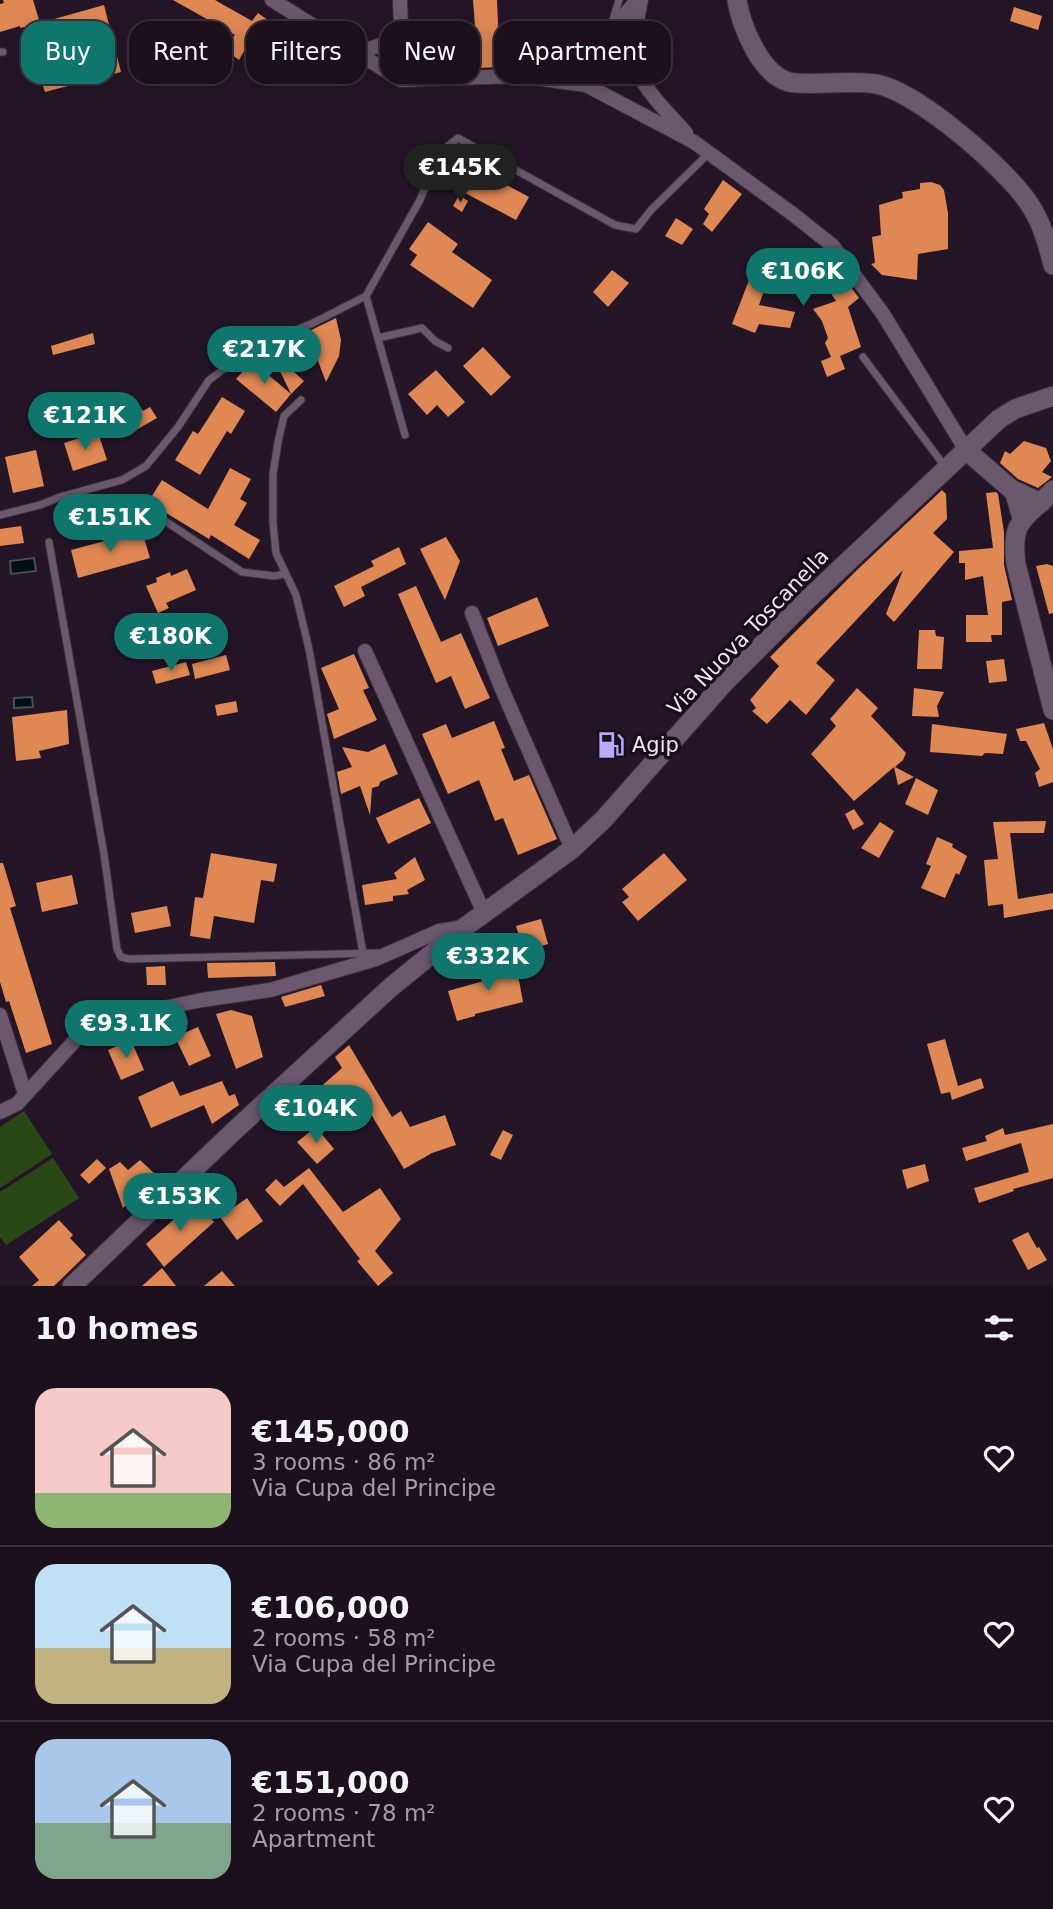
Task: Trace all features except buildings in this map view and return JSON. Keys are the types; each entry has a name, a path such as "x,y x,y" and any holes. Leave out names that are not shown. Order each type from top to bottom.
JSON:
{"main road":[{"path":"737,0 752,43 762,62 776,75 792,83 877,84 921,105 973,146 1006,176 1030,205 1046,239 1053,265"},
{"name":"Via Nuova Toscanella","path":"72,1286 235,1130 391,988 465,927 572,849 603,820 724,683 808,599 999,419 1015,409 1053,396"},
{"path":"967,450 1011,489 1047,496"},
{"path":"1047,496 1020,520 1014,534 1016,564 1053,710"}],"street":[{"path":"272,0 307,21"},
{"path":"400,0 400,21"},
{"path":"616,21 639,0"},
{"path":"636,21 639,0"},
{"path":"579,84 641,112 694,142 833,246 883,314 967,450"},
{"path":"646,84 655,99 694,142"},
{"path":"641,112 652,106 655,99"},
{"path":"1011,489 1020,520"},
{"path":"472,613 501,687 572,849"},
{"path":"365,651 484,913"},
{"path":"0,1112 16,1104 91,1023 202,1000 270,990 387,954 439,930 465,927"},
{"path":"0,1015 25,1094"}],"lane":[{"path":"613,21 619,0"},
{"path":"0,515 122,480 146,466 178,427 209,380 283,335 366,296 419,200 439,153 458,138 615,225 636,229 651,210 709,153"},
{"path":"366,296 405,435"},
{"path":"377,338 422,328 435,341 448,348"},
{"path":"863,357 947,469"},
{"path":"301,400 284,416 273,474 272,523 276,553 296,595 311,657 363,953"},
{"path":"141,505 242,572 274,576 285,574"},
{"path":"49,542 104,853 117,949 121,957 387,954"}],"green space":[{"path":"24,1111 52,1154 0,1188 0,1127"},
{"path":"53,1158 79,1198 6,1245 0,1237 0,1192"}],"shaded area":[{"path":"34,558 36,571 11,574 10,561"},
{"path":"32,697 33,707 14,708 14,698"}],"place":[{"name":"Agip","path":"611,745"}]}
